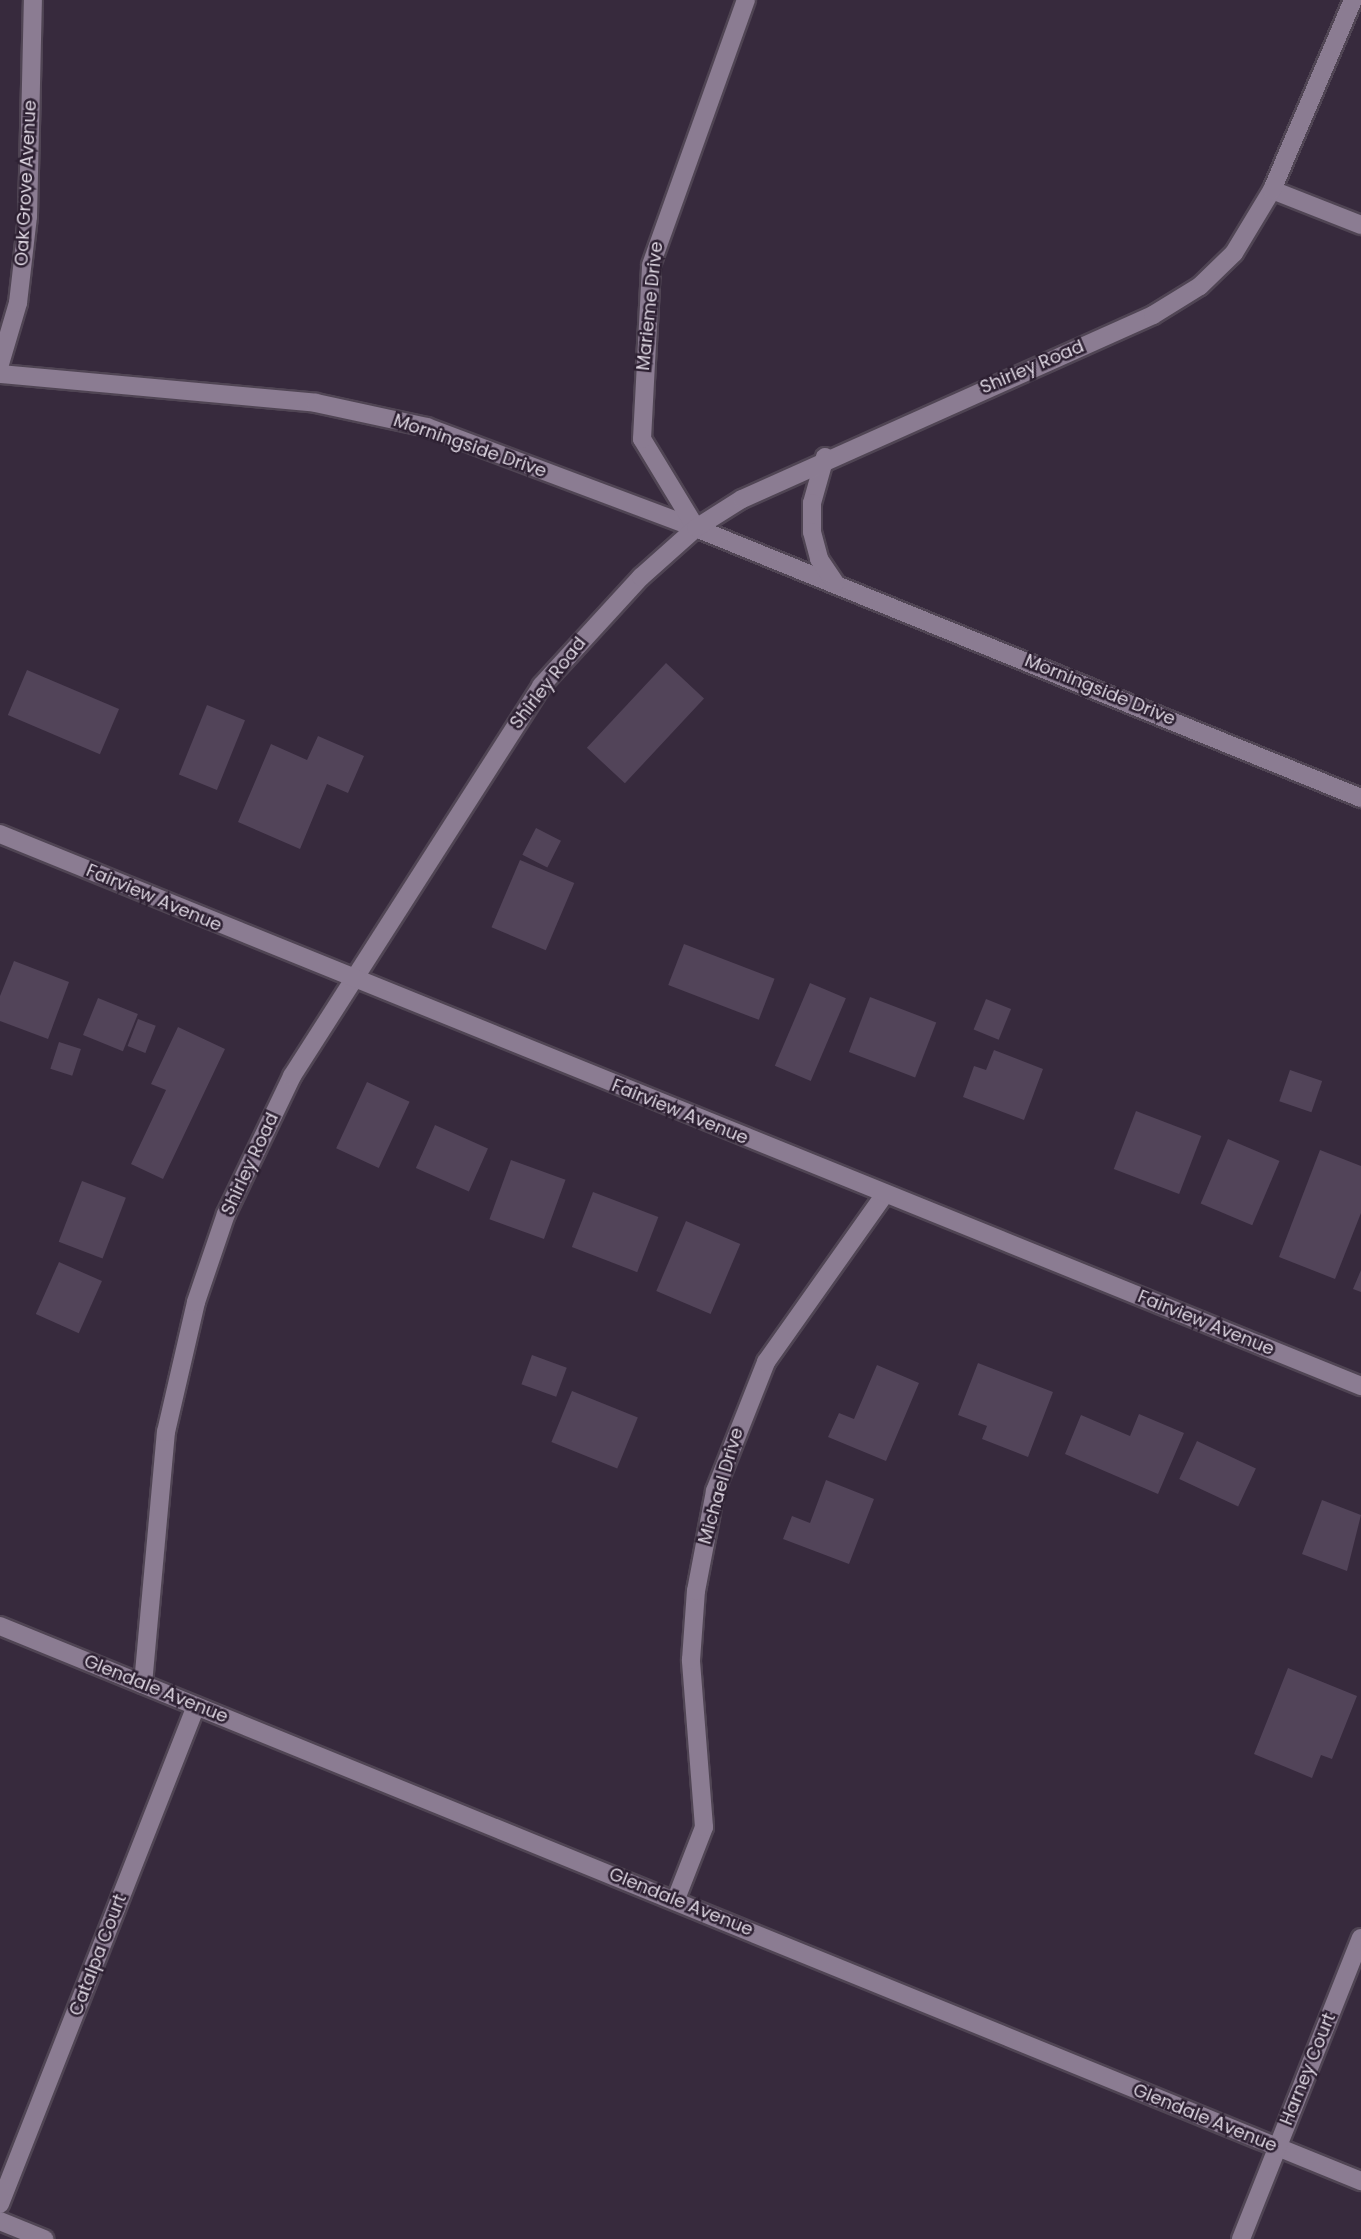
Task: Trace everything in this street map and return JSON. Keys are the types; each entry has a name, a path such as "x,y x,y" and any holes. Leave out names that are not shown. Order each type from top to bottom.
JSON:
{"street":[{"name":"Oak Grove Avenue","path":"0,364 18,303 28,216 33,0"},
{"name":"Marieme Drive","path":"696,528 642,439 651,265 746,0"},
{"name":"Shirley Road","path":"143,1684 157,1479 196,1301 251,1158 351,981 554,668 696,528 825,457 1184,298 1234,253 1272,190 1353,0"},
{"path":"1272,190 1361,225"},
{"name":"Morningside Drive","path":"0,373 299,400 428,427 696,528 1361,798"},
{"path":"825,457 812,503 812,532 819,559 838,585"},
{"name":"Fairview Avenue","path":"0,834 351,981 1361,1386"},
{"name":"Michael Drive","path":"676,1899 704,1827 691,1660 696,1591 715,1491 766,1362 885,1194"},
{"name":"Glendale Avenue","path":"0,1626 676,1899 1361,2181"},
{"name":"Catalpa Court","path":"0,2204 196,1706"},
{"name":"Harney Court","path":"1241,2239 1361,1938"},
{"path":"0,2221 44,2239"}],"building":[{"path":"666,663 704,698 625,783 587,748"},
{"path":"27,670 119,709 100,754 8,715"},
{"path":"207,705 245,720 217,790 179,775"},
{"path":"318,736 364,756 348,793 327,784 300,849 238,822 271,744 307,760"},
{"path":"536,828 561,841 547,867 522,855"},
{"path":"520,860 574,883 546,950 491,927"},
{"path":"684,944 775,979 759,1020 668,985"},
{"path":"14,961 69,982 48,1039 0,1021 0,996"},
{"path":"810,983 846,998 811,1081 775,1066"},
{"path":"870,997 936,1022 915,1078 849,1052"},
{"path":"98,998 138,1014 123,1051 83,1035"},
{"path":"986,999 1011,1009 999,1040 974,1030"},
{"path":"138,1019 156,1026 145,1053 128,1046"},
{"path":"178,1027 225,1049 163,1179 131,1164 166,1090 151,1084"},
{"path":"59,1042 81,1049 72,1076 50,1069"},
{"path":"994,1050 1043,1069 1024,1120 963,1097 974,1066 986,1070"},
{"path":"1290,1070 1322,1081 1311,1112 1279,1101"},
{"path":"367,1082 410,1102 379,1168 336,1148"},
{"path":"1136,1111 1201,1136 1179,1194 1114,1169"},
{"path":"435,1125 488,1149 469,1192 416,1168"},
{"path":"1228,1139 1280,1161 1252,1225 1201,1203"},
{"path":"1320,1150 1361,1166 1361,1213 1335,1279 1279,1257"},
{"path":"511,1160 566,1180 544,1239 489,1219"},
{"path":"82,1181 126,1198 103,1259 59,1242"},
{"path":"593,1192 658,1217 637,1272 572,1247"},
{"path":"686,1221 740,1244 711,1314 656,1291"},
{"path":"59,1262 102,1281 79,1333 36,1314"},
{"path":"1361,1270 1361,1292 1353,1289"},
{"path":"532,1355 567,1368 556,1397 521,1384"},
{"path":"978,1363 1053,1392 1028,1457 982,1439 987,1426 958,1415"},
{"path":"877,1365 919,1383 886,1461 828,1437 839,1413 854,1419"},
{"path":"572,1391 638,1418 617,1469 551,1442"},
{"path":"1139,1414 1184,1433 1158,1494 1065,1454 1081,1415 1130,1436"},
{"path":"1197,1441 1256,1468 1238,1507 1179,1479"},
{"path":"826,1480 874,1499 849,1564 783,1539 792,1516 810,1523"},
{"path":"1322,1500 1361,1515 1347,1571 1302,1554"},
{"path":"1288,1668 1357,1696 1332,1759 1321,1755 1312,1778 1254,1754"}]}
